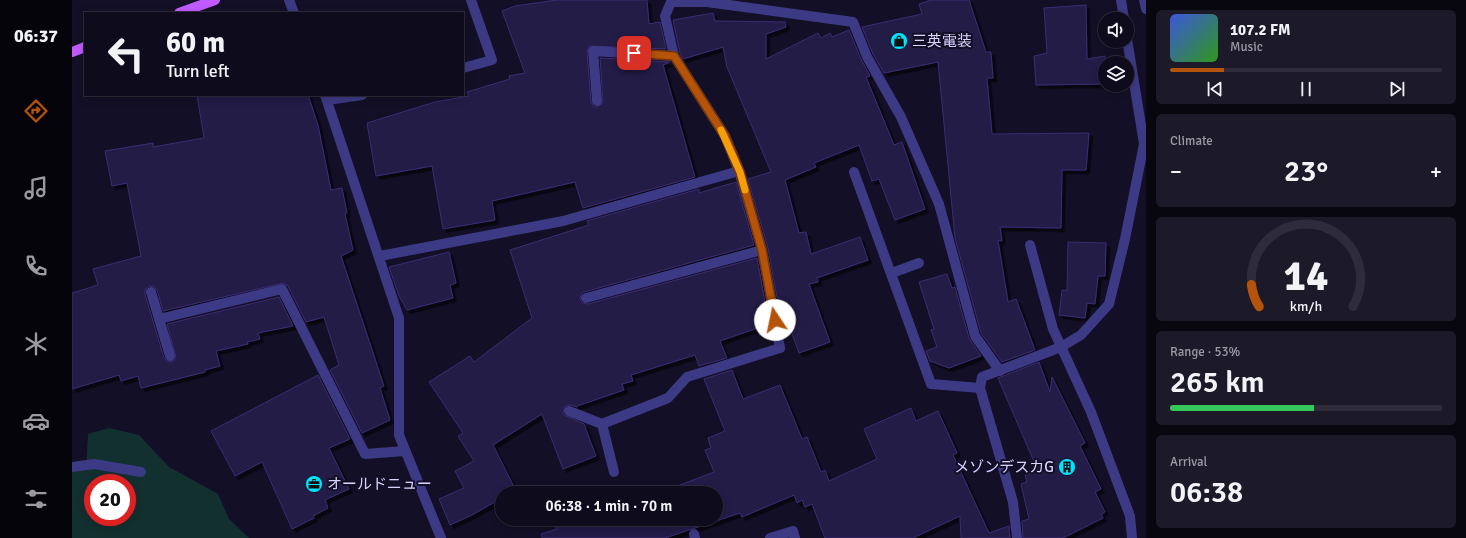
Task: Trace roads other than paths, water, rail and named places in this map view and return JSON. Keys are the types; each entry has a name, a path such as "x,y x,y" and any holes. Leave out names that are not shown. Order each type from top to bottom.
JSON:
{"main road":[{"path":"182,12 215,0"},
{"path":"72,52 84,47"}],"street":[{"path":"289,0 294,12"},
{"path":"464,68 492,60 471,0"},
{"path":"1121,0 1123,12"},
{"path":"1144,0 1146,9"},
{"path":"569,411 602,424 668,398 687,377 780,348 762,250 740,172 725,136 674,56 665,16 670,1 707,2 853,22 867,57 901,117 939,204 975,336 1000,372"},
{"path":"1018,538 1012,502 980,388 982,377 1000,372 1061,347 1081,335 1109,304 1126,239 1144,144 1128,48"},
{"path":"597,101 593,51 674,56"},
{"path":"344,96 326,97 380,256 399,318 399,435 441,538"},
{"path":"380,256 563,221 740,172"},
{"path":"854,172 892,273 931,384 980,388"},
{"path":"1030,245 1053,329 1091,412 1130,516 1132,538"},
{"path":"586,298 762,250"},
{"path":"892,273 919,263"},
{"path":"159,319 282,289 365,454 405,451"},
{"path":"152,292 170,356"},
{"path":"602,424 614,472"},
{"path":"72,467 94,464 141,472"},
{"path":"770,538 793,531 795,538"}],"place":[{"name":"三英電装","path":"899,41"},
{"name":"メゾンデスカG","path":"1067,467"},
{"name":"オールドニュー","path":"314,484"}]}
